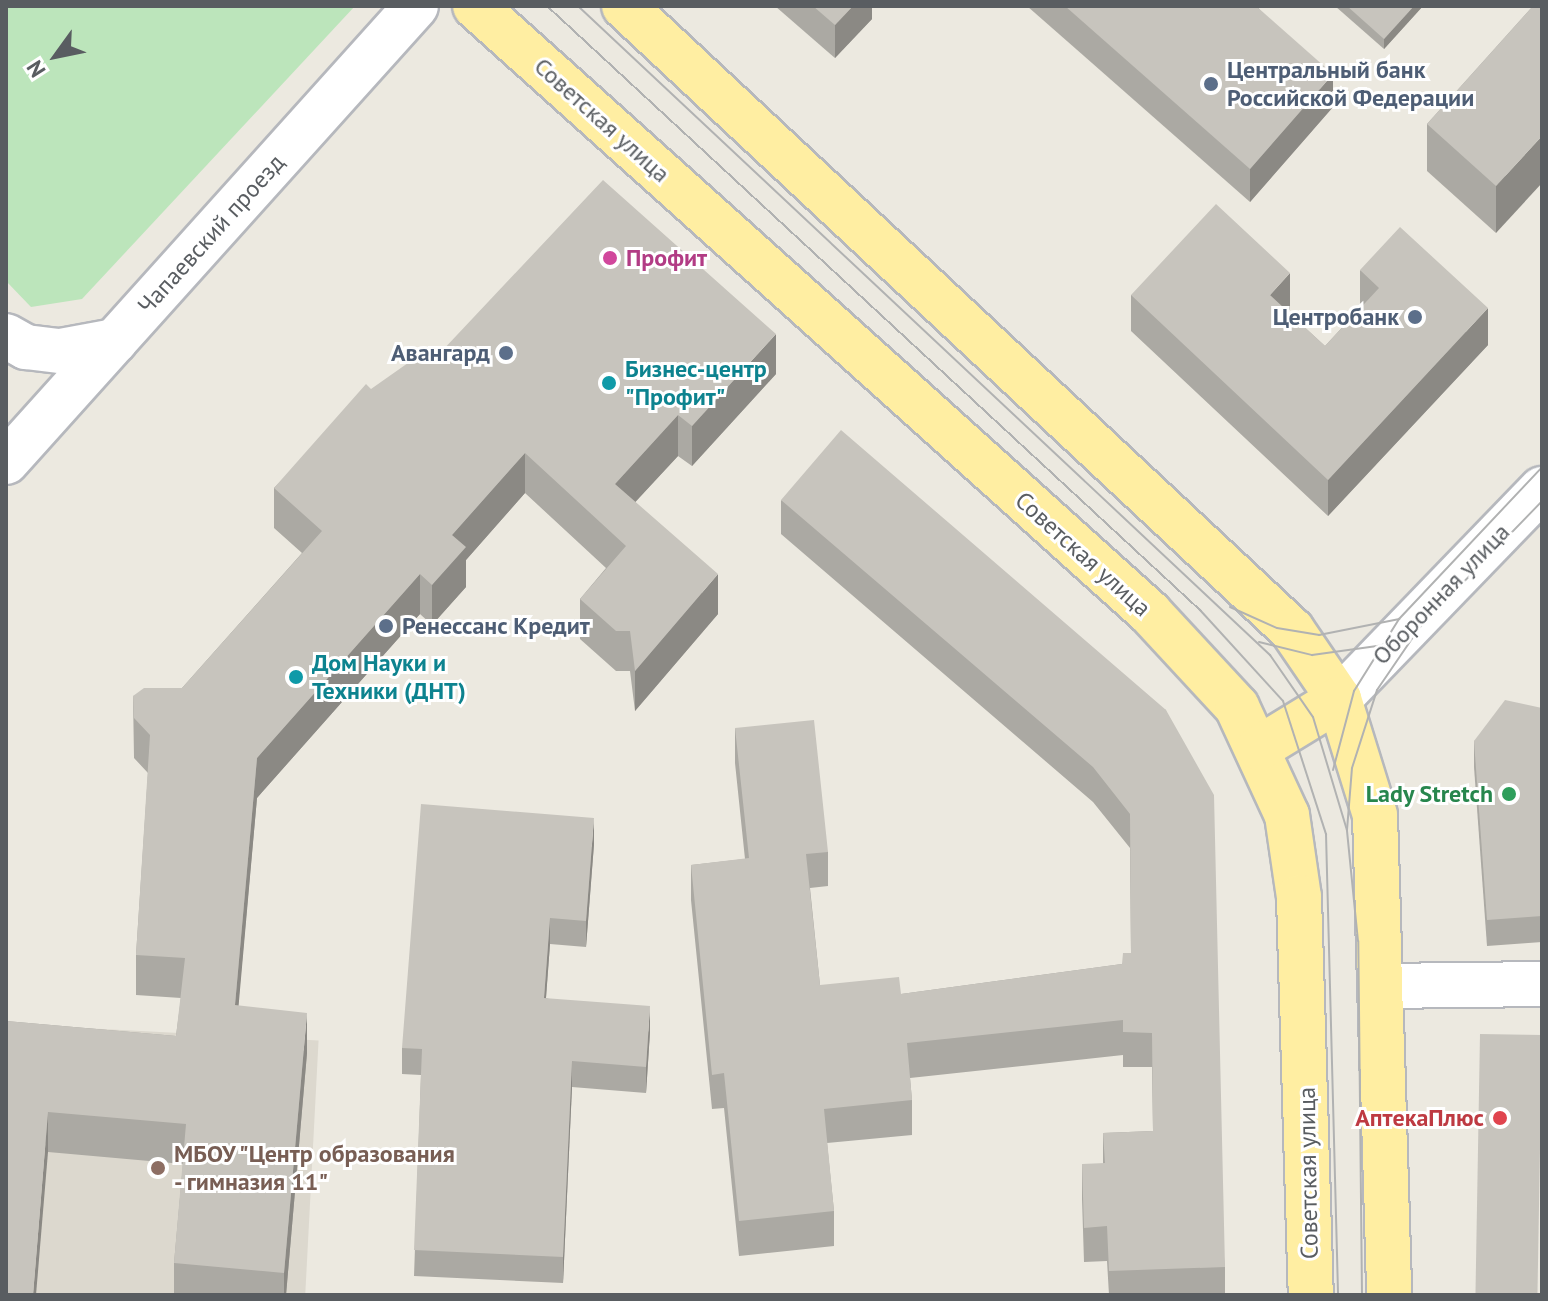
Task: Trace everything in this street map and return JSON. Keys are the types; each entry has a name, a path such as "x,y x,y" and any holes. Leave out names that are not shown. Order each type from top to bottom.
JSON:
{"main road":[{"name":"Советская улица","path":"475,6 1150,613 1218,681 1259,748 1287,815 1299,897 1311,1295"},
{"path":"624,6 1292,630 1339,699 1375,815 1389,1295"},
{"path":"1259,748 1339,699"}],"street":[{"name":"Чапаевский проезд","path":"6,462 416,6"},
{"path":"6,336 26,347 61,351 115,341"},
{"name":"Оборонная улица","path":"1339,699 1542,489"},
{"path":"1381,986 1542,984"}],"shaded area":[{"name":"МБОУ \"Центр образования - гимназия 11\"","path":"6,1024 319,1040 305,1295 6,1295"}],"green space":[{"path":"6,6 355,6 82,299 31,307 6,281"}],"building":[{"path":"813,6 853,6 835,25"},
{"name":"Центральный банк Российской Федерации","path":"1065,6 1256,6 1333,74 1250,169"},
{"path":"1347,6 1414,6 1384,39"},
{"path":"1533,6 1542,6 1542,136 1496,186 1427,124"},
{"path":"603,180 776,334 692,426 678,415 615,484 718,574 635,671 630,631 616,631 580,599 626,546 525,453 452,535 466,547 432,585 420,574 257,758 235,1005 307,1013 284,1273 174,1263 186,1124 48,1112 33,1295 6,1295 6,1021 176,1036 185,958 136,955 150,735 134,718 133,696 144,688 182,688 322,531 274,488 366,384 371,389 425,351 441,352"},
{"path":"1216,204 1290,273 1270,295 1325,346 1379,288 1360,270 1400,227 1488,308 1328,480 1131,295"},
{"path":"841,430 1166,710 1214,795 1225,1267 1109,1271 1107,1226 1084,1228 1082,1164 1105,1163 1103,1133 1153,1131 1152,1033 1123,1032 1123,1020 907,1043 912,1100 824,1109 834,1211 739,1221 724,1073 712,1075 691,865 749,858 735,728 814,720 828,852 806,854 820,985 899,977 901,994 1122,964 1123,953 1131,953 1130,814 1093,767 781,500"},
{"path":"1505,700 1542,708 1542,916 1487,920 1474,741"},
{"path":"421,804 594,818 586,921 550,918 544,998 650,1006 646,1067 572,1061 563,1257 414,1250 422,1049 402,1048"},
{"path":"1480,1034 1542,1035 1537,1295 1475,1295"}],"tram line":[{"path":"547,6 1200,610 1283,701 1326,834 1338,1295"},
{"path":"578,6 1270,655 1313,717 1347,830"},
{"path":"1333,770 1354,691 1399,619 1542,467"},
{"path":"1362,1295 1358,941 1347,830 1352,768 1377,690 1420,627 1542,501"},
{"path":"1230,607 1277,628 1319,635 1399,619"},
{"path":"1259,642 1312,655 1384,645"}],"place":[{"name":"Центральный банк Российской Федерации","path":"1211,84"},
{"name":"Профит","path":"610,258"},
{"name":"Центробанк","path":"1415,317"},
{"name":"Авангард","path":"506,353"},
{"name":"Бизнес-центр \"Профит\"","path":"609,383"},
{"name":"Ренессанс Кредит","path":"386,626"},
{"name":"Дом Науки и Техники (ДНТ)","path":"296,677"},
{"name":"Lady Stretch","path":"1509,794"},
{"name":"АптекаПлюс","path":"1500,1118"},
{"name":"МБОУ \"Центр образования - гимназия 11\"","path":"158,1168"}]}
